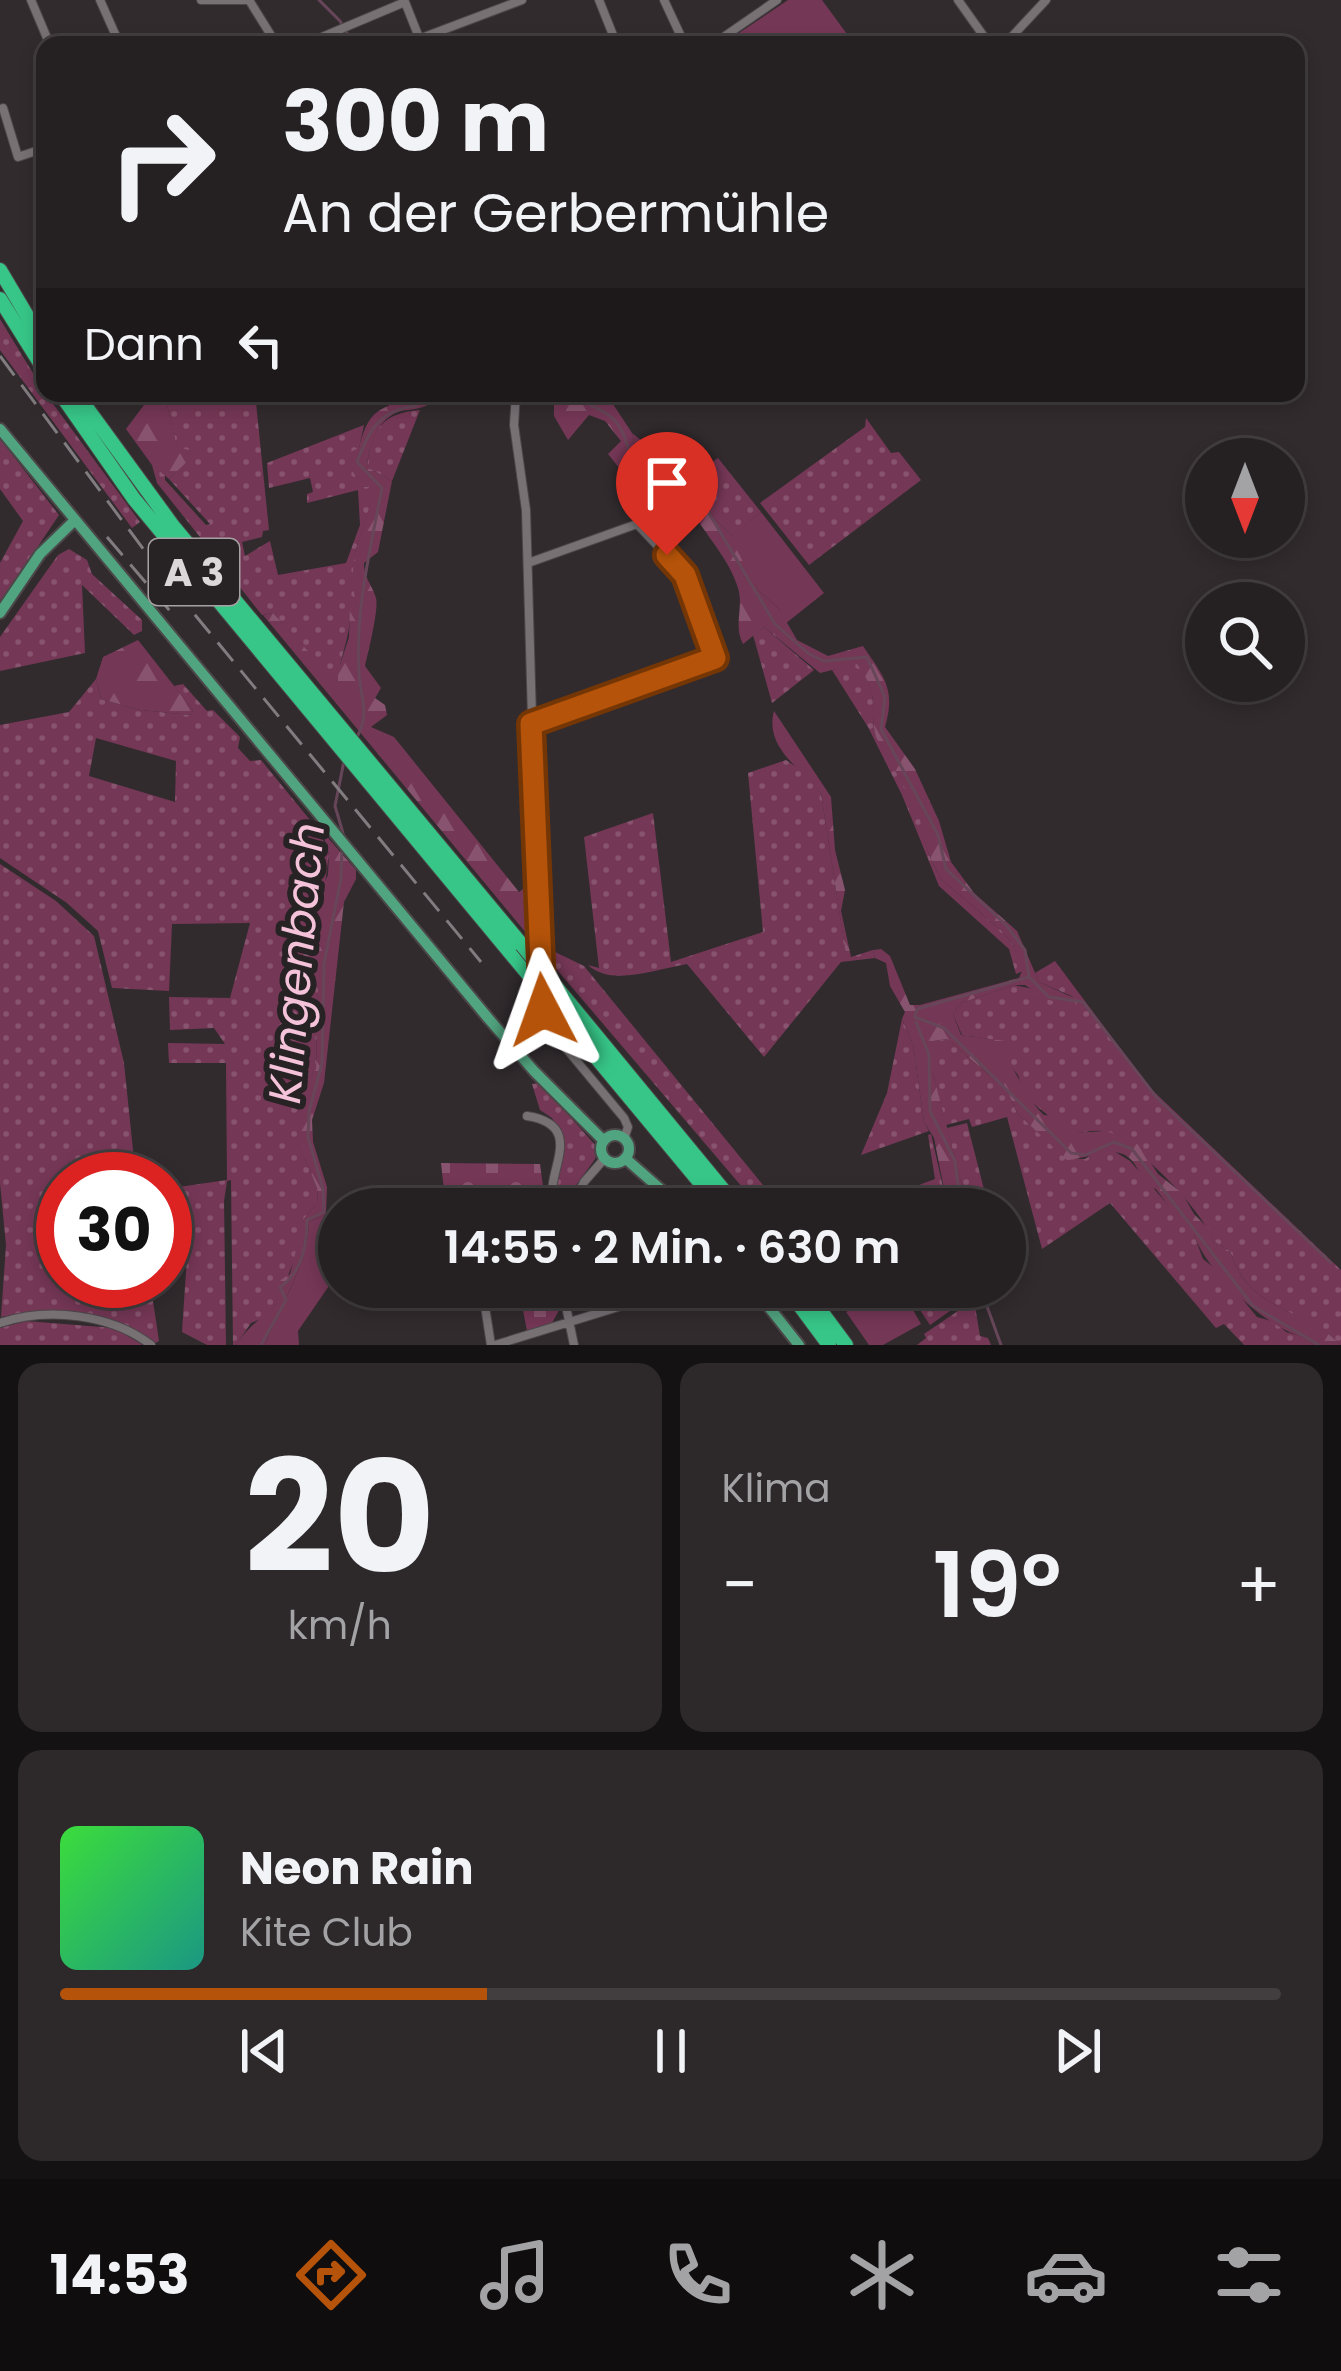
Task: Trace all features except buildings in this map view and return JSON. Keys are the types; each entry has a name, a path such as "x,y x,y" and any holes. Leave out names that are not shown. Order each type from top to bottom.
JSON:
{"highway":[{"path":"0,271 36,331"},
{"path":"0,299 36,356"},
{"name":"A 3","path":"66,402 134,499 522,946 722,1188"},
{"name":"A 3","path":"83,402 160,509 527,973 705,1188"},
{"path":"802,1308 829,1345"},
{"path":"819,1308 846,1345"}],"main road":[{"path":"0,429 534,1071 604,1141"},
{"path":"0,613 40,554 75,520"},
{"path":"611,1136 624,1138 625,1158 617,1162 604,1158 604,1141 611,1136"},
{"path":"625,1158 659,1188"},
{"path":"770,1308 799,1345"}],"street":[{"path":"31,0 46,36"},
{"path":"100,0 116,36"},
{"path":"201,0 247,0 267,36"},
{"path":"435,36 522,0"},
{"path":"599,0 613,36"},
{"path":"664,0 682,36"},
{"path":"725,36 777,0"},
{"path":"958,0 984,36"},
{"path":"1012,36 1046,0"},
{"path":"325,36 404,1 419,36"},
{"path":"3,108 18,157 36,151"},
{"path":"515,402 514,425 526,510 543,1014 550,1029 624,1118 628,1127 624,1138"},
{"path":"528,563 637,524 685,575 715,658 531,724"},
{"path":"527,1116 544,1120 555,1130 559,1168 555,1188"},
{"path":"581,1188 604,1158"},
{"path":"486,1308 493,1345 615,1308"},
{"path":"564,1308 574,1345"},
{"path":"0,1323 28,1316 94,1319 120,1326 151,1345"}],"green space":[{"path":"788,0 822,0 848,36 734,36"},
{"path":"0,319 36,378 36,399 0,350"},
{"path":"39,402 52,402 140,522 132,528"},
{"path":"146,402 166,402 177,447 197,452 169,479 152,465 126,429"},
{"path":"166,402 256,402 269,530 242,542 245,556 270,541 278,575 346,563 360,525 358,490 307,503 307,494 313,492 310,478 269,488 267,463 364,425 359,448 362,487 377,485 355,552 356,603 350,607 338,686 273,613 262,615 157,483 152,465 165,473 165,480 210,524 169,479 196,452 177,448"},
{"path":"429,402 386,420 372,441 368,459 367,467 392,481 378,552 364,563 377,604 365,666 381,688 375,698 385,705 387,715 371,727 394,737 519,892 523,889 524,770 528,770 534,933 527,934 263,615 273,613 338,684 349,637 350,606 356,603 355,552 376,486 362,487 348,453 359,448 368,423 388,406"},
{"path":"554,402 612,402 632,433 642,475 658,479 675,475 682,466 692,468 692,480 708,491 710,514 732,536 758,590 779,609 797,640 828,656 863,646 886,684 885,727 915,769 939,821 951,862 974,893 1017,931 1039,982 1074,998 1076,1007 1049,1000 1025,985 1014,985 961,1003 953,1014 961,1035 1015,1046 1016,1052 1006,1057 1027,1094 1044,1115 1058,1116 1070,1133 1107,1131 1139,1145 1158,1174 1182,1193 1213,1241 1230,1251 1250,1287 1341,1345 1313,1345 1258,1313 1212,1266 1194,1235 1156,1189 1143,1185 1130,1159 1112,1152 1067,1160 1017,1113 1007,1090 947,1039 933,1041 933,1073 963,1188 944,1188 934,1138 924,1122 913,1044 902,1019 905,1012 890,986 886,963 875,958 873,950 881,949 890,956 910,1005 920,1005 1019,978 1022,971 1013,944 938,873 920,815 876,737 872,693 857,664 820,673 764,627 743,644 740,595 733,575 682,487 639,493 608,454 621,441 605,421 589,415 568,440 554,416"},
{"path":"420,410 392,481 367,467 381,426 396,415"},
{"path":"866,418 891,453 899,452 921,480 809,565 760,503 865,427"},
{"path":"632,433 666,460 685,459 703,469 718,458 761,512 732,536 710,514 708,491 675,475 658,479 642,475"},
{"path":"0,439 59,515 0,603 0,563 23,521 0,489"},
{"path":"761,512 824,593 785,624 779,609 758,590 730,537"},
{"path":"69,549 87,560 92,574 142,620 142,631 134,635 82,585 85,653 0,671 0,637 58,555"},
{"path":"764,627 814,670 772,703 753,635"},
{"path":"138,640 193,710 191,715 140,710 101,699 96,679 103,657"},
{"path":"857,663 872,692 876,736 921,815 924,840 938,873 1001,930 1013,944 1023,971 1016,974 1009,949 939,886 902,795 832,670"},
{"path":"96,679 101,699 140,710 191,715 193,710 174,686 183,684 240,737 238,748 250,761 261,760 319,831 329,854 313,975 318,989 316,1069 306,1083 305,1159 318,1202 304,1219 299,1248 277,1303 251,1323 236,1345 231,1180 224,1201 226,1345 207,1345 182,1332 184,1308 192,1308 192,1185 227,1180 226,1063 169,1063 168,1043 225,1044 214,1028 170,1030 169,997 230,998 250,923 172,924 169,991 112,988 98,931 67,903 0,858 0,725 69,712","holes":["96,738 176,761 175,802 89,776"]},
{"path":"774,711 831,797 835,850 845,890 841,911 851,957 846,955 821,793 779,747 772,724"},
{"path":"786,760 821,793 846,954 851,957 873,950 875,958 841,962 764,1057 687,964 622,976 588,965 599,968 584,837 653,813 671,962 763,932 748,773"},
{"path":"322,831 356,870 356,879 344,902 324,1083 312,1120 313,1142 327,1187 318,1188 318,1202 300,1121 306,1082 316,1069 313,906 328,875 329,854"},
{"path":"0,864 56,901 94,936 124,1063 133,1152 36,1152 36,1308 154,1308 159,1341 81,1315 1,1317 6,1245 0,1183"},
{"path":"553,951 584,966 765,1188 743,1188 547,958"},
{"path":"1055,961 1149,1087 1341,1270 1341,1345 1250,1286 1230,1251 1213,1241 1196,1212 1147,1160 1099,1131 1070,1133 1024,1096 1018,1075 989,1039 962,1035 953,1014 961,1003 1014,985 1074,997 1039,982 1035,973"},
{"path":"902,1019 913,1044 929,1131 861,1155 887,1093"},
{"path":"947,1039 1007,1090 1017,1113 1067,1159 1085,1159 1100,1149 1130,1161 1194,1235 1203,1259 1221,1273 1257,1317 1308,1338 1313,1345 1244,1345 1224,1324 1216,1328 1110,1203 1042,1249 1007,1117 972,1127 969,1119 946,1125 933,1073 933,1041"},
{"path":"540,1083 597,1147 595,1159 574,1188 556,1188 562,1136 552,1118 540,1110 532,1084"},
{"path":"967,1123 984,1188 963,1188 947,1128"},
{"path":"928,1135 943,1188 911,1188 935,1179"},
{"path":"441,1163 540,1164 543,1188 444,1188"},
{"path":"318,1202 318,1218 309,1222 298,1270 265,1345 236,1345 277,1303 277,1285 290,1274 304,1219"},
{"path":"318,1218 318,1302 298,1331 299,1345 265,1345 298,1270 309,1222"},
{"path":"523,1308 559,1308 552,1323 527,1331"},
{"path":"912,1308 921,1324 883,1345 869,1345 846,1312"},
{"path":"919,1308 954,1308 930,1325"},
{"path":"962,1308 975,1308 980,1336 991,1345 917,1345 926,1338 924,1334"},
{"path":"26,1321 114,1328 143,1345 0,1345 0,1328"}],"waterway":[{"path":"319,0 349,36"},
{"name":"Klingenbach","path":"357,737 364,713 358,650 361,604 382,488 357,462 366,440 384,417 418,402"},
{"path":"584,402 616,422 636,469 646,479 694,488 775,624 824,661 867,657 885,697 881,729 938,835 946,869 1006,925 1025,950 1029,977 917,1009 915,1017 944,1028 1071,1153 1085,1155 1114,1142 1132,1149 1253,1306 1319,1345"},
{"name":"Klingenbach","path":"343,833 335,806 344,761"},
{"name":"Klingenbach","path":"261,1345 286,1300 280,1287 301,1258 307,1220 324,1212 323,1189 308,1137 309,1112 322,1063 324,964 341,878 342,848"},
{"path":"1029,977 1049,997 1083,1002 1157,1098 1331,1263"},
{"path":"916,1022 929,1055 930,1111 955,1161 958,1188"},
{"path":"988,1308 1001,1345"}],"railway":[{"path":"0,356 167,581 481,962"},
{"path":"107,537 170,611"}],"route":[{"path":"543,1010 531,724 715,658 685,575 667,555"}]}
